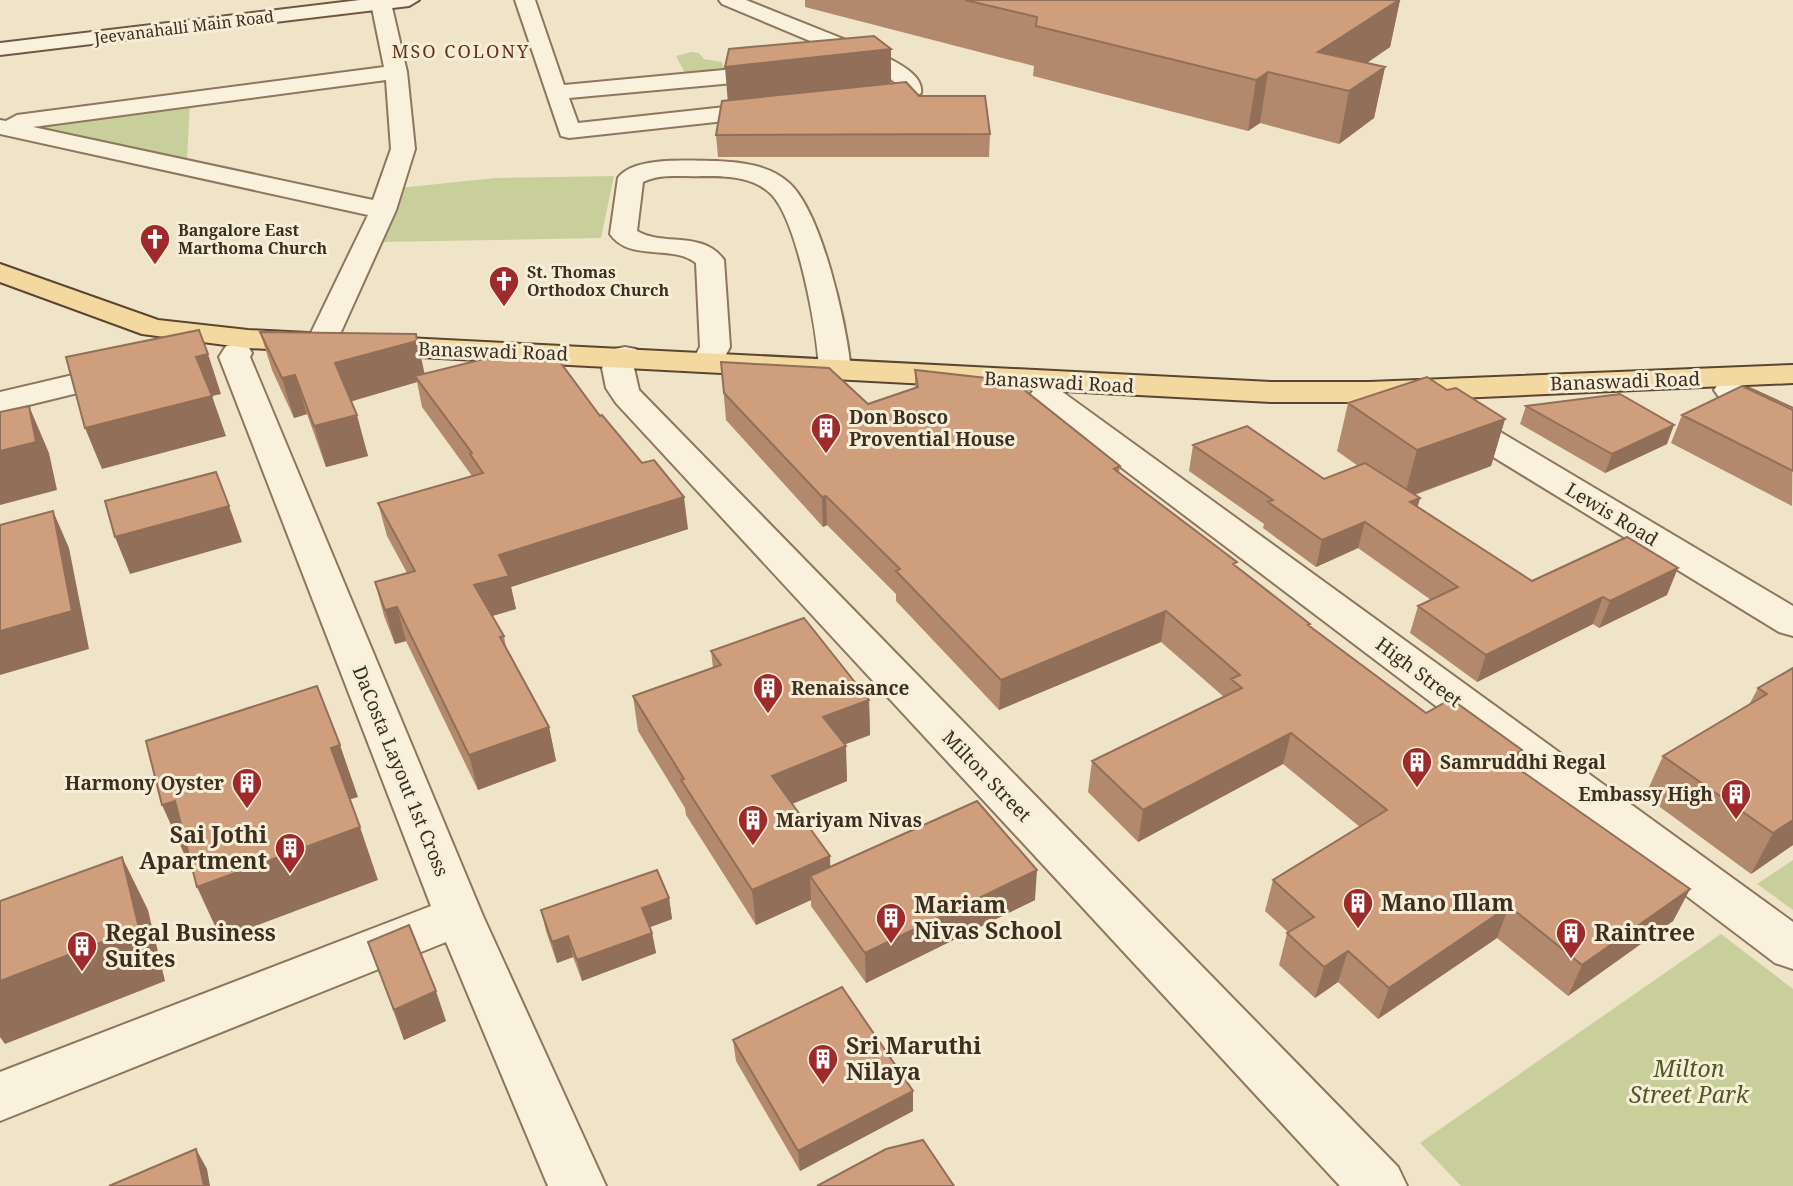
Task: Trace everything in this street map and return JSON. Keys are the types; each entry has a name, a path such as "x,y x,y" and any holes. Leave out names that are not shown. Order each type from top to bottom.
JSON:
{"main road":[{"name":"Banaswadi Road","path":"0,272 153,328 200,350"},
{"name":"Banaswadi Road","path":"0,295 134,344 200,350 316,349 622,362 1046,395 1275,405 1430,405 1793,387"},
{"name":"Banaswadi Road","path":"622,362 708,362 1046,382 1299,392 1793,374"}],"street":[{"name":"Jeevanahalli Main Road","path":"0,48 409,0"},
{"path":"525,0 569,131 787,107"},
{"path":"729,0 881,62 911,86 910,93 842,101"},
{"path":"316,349 383,210 402,149 396,72 381,4"},
{"path":"840,66 881,62"},
{"path":"556,92 799,70"},
{"path":"0,126 396,72"},
{"path":"0,126 383,210"},
{"path":"708,362 715,347 710,260 701,251 641,242 623,234 631,178 637,174 661,170 734,170 763,177 780,188 792,204 804,238 832,336 835,369"},
{"path":"832,336 848,324 837,285"},
{"path":"0,402 200,350"},
{"name":"DaCosta Layout 1st Cross","path":"200,350 234,357 459,916 577,1186"},
{"name":"Milton Street","path":"622,362 622,388 627,396 1378,1186"},
{"path":"1730,390 1793,422"},
{"name":"High Street","path":"1046,395 1793,949"},
{"name":"Lewis Road","path":"1430,405 1793,622"},
{"path":"0,1097 459,916"}],"green space":[{"path":"699,53 704,59 722,62 725,72 687,77 676,56"},
{"path":"190,102 187,161 16,126"},
{"path":"614,176 601,238 381,242 399,188 495,178"},
{"path":"1793,860 1793,910 1757,884"},
{"name":"Milton Street Park","path":"1721,934 1793,989 1793,1186 1461,1186 1420,1143"}],"building":[{"path":"965,0 1399,0 1318,52 1385,67 1349,91 1268,72 1256,80 1036,26 1037,17"},
{"path":"874,36 891,49 725,67 729,49"},
{"path":"906,82 919,96 985,96 990,134 716,135 722,101"},
{"path":"199,330 208,354 196,357 212,396 85,428 66,357"},
{"path":"260,332 416,334 417,341 335,363 357,415 314,426 295,375 282,378"},
{"path":"492,357 560,362 600,416 602,415 642,463 654,460 684,497 499,555 509,576 474,585 504,636 500,637 549,727 469,755 397,607 385,610 375,582 415,571 378,503 483,473 470,454 472,453 415,376"},
{"path":"721,362 829,368 868,404 918,387 915,370 1013,381 1120,466 1114,469 1237,562 1233,564 1310,624 1308,625 1426,713 1451,699 1522,750 1506,760 1690,889 1582,965 1509,906 1389,988 1348,951 1324,967 1287,933 1314,917 1273,880 1387,810 1291,733 1143,810 1092,761 1242,688 1231,679 1240,675 1166,611 1001,680 896,571 900,569 826,496 822,497 724,393"},
{"path":"1427,377 1447,390 1456,388 1505,419 1417,450 1348,403"},
{"path":"1742,386 1793,410 1793,471 1682,415"},
{"path":"1620,394 1674,425 1612,454 1526,406"},
{"path":"29,406 36,442 0,451 0,412"},
{"path":"1247,426 1324,479 1365,463 1420,498 1410,502 1532,581 1627,537 1678,568 1610,601 1603,597 1486,655 1418,606 1458,587 1365,522 1322,540 1268,502 1273,500 1193,445"},
{"path":"216,472 229,506 115,537 105,501"},
{"path":"53,511 72,611 0,631 0,525"},
{"path":"804,618 869,700 823,717 846,746 772,776 830,856 752,890 681,780 684,779 633,696 721,665 711,651"},
{"path":"1793,668 1793,820 1773,833 1663,756 1767,694 1758,688"},
{"path":"317,686 340,745 331,748 360,827 197,887 175,801 162,805 146,741"},
{"name":"Mariam Nivas School","path":"977,801 1037,870 865,953 810,876"},
{"path":"122,857 139,928 0,981 0,901"},
{"path":"657,870 669,898 642,908 652,933 577,960 568,936 552,942 541,910"},
{"path":"409,925 436,991 394,1010 368,942"},
{"name":"Sri Maruthi Nilaya","path":"842,987 913,1091 798,1151 733,1040"},
{"path":"923,1140 954,1186 817,1186 886,1149"},
{"path":"196,1149 204,1186 109,1186"}],"place":[{"name":"Bangalore East Marthoma Church","path":"155,266"},
{"name":"St. Thomas Orthodox Church","path":"504,308"},
{"name":"Don Bosco Provential House","path":"826,455"},
{"name":"Renaissance","path":"768,715"},
{"name":"Samruddhi Regal","path":"1417,789"},
{"name":"Harmony Oyster","path":"247,810"},
{"name":"Embassy High","path":"1736,821"},
{"name":"Mariyam Nivas","path":"753,847"},
{"name":"Sai Jothi Apartment","path":"290,875"},
{"name":"Mano Illam","path":"1358,930"},
{"name":"Mariam Nivas School","path":"891,945"},
{"name":"Raintree","path":"1571,960"},
{"name":"Regal Business Suites","path":"82,973"},
{"name":"Sri Maruthi Nilaya","path":"823,1086"}],"district":[{"name":"MSO COLONY","path":"461,52"}]}
